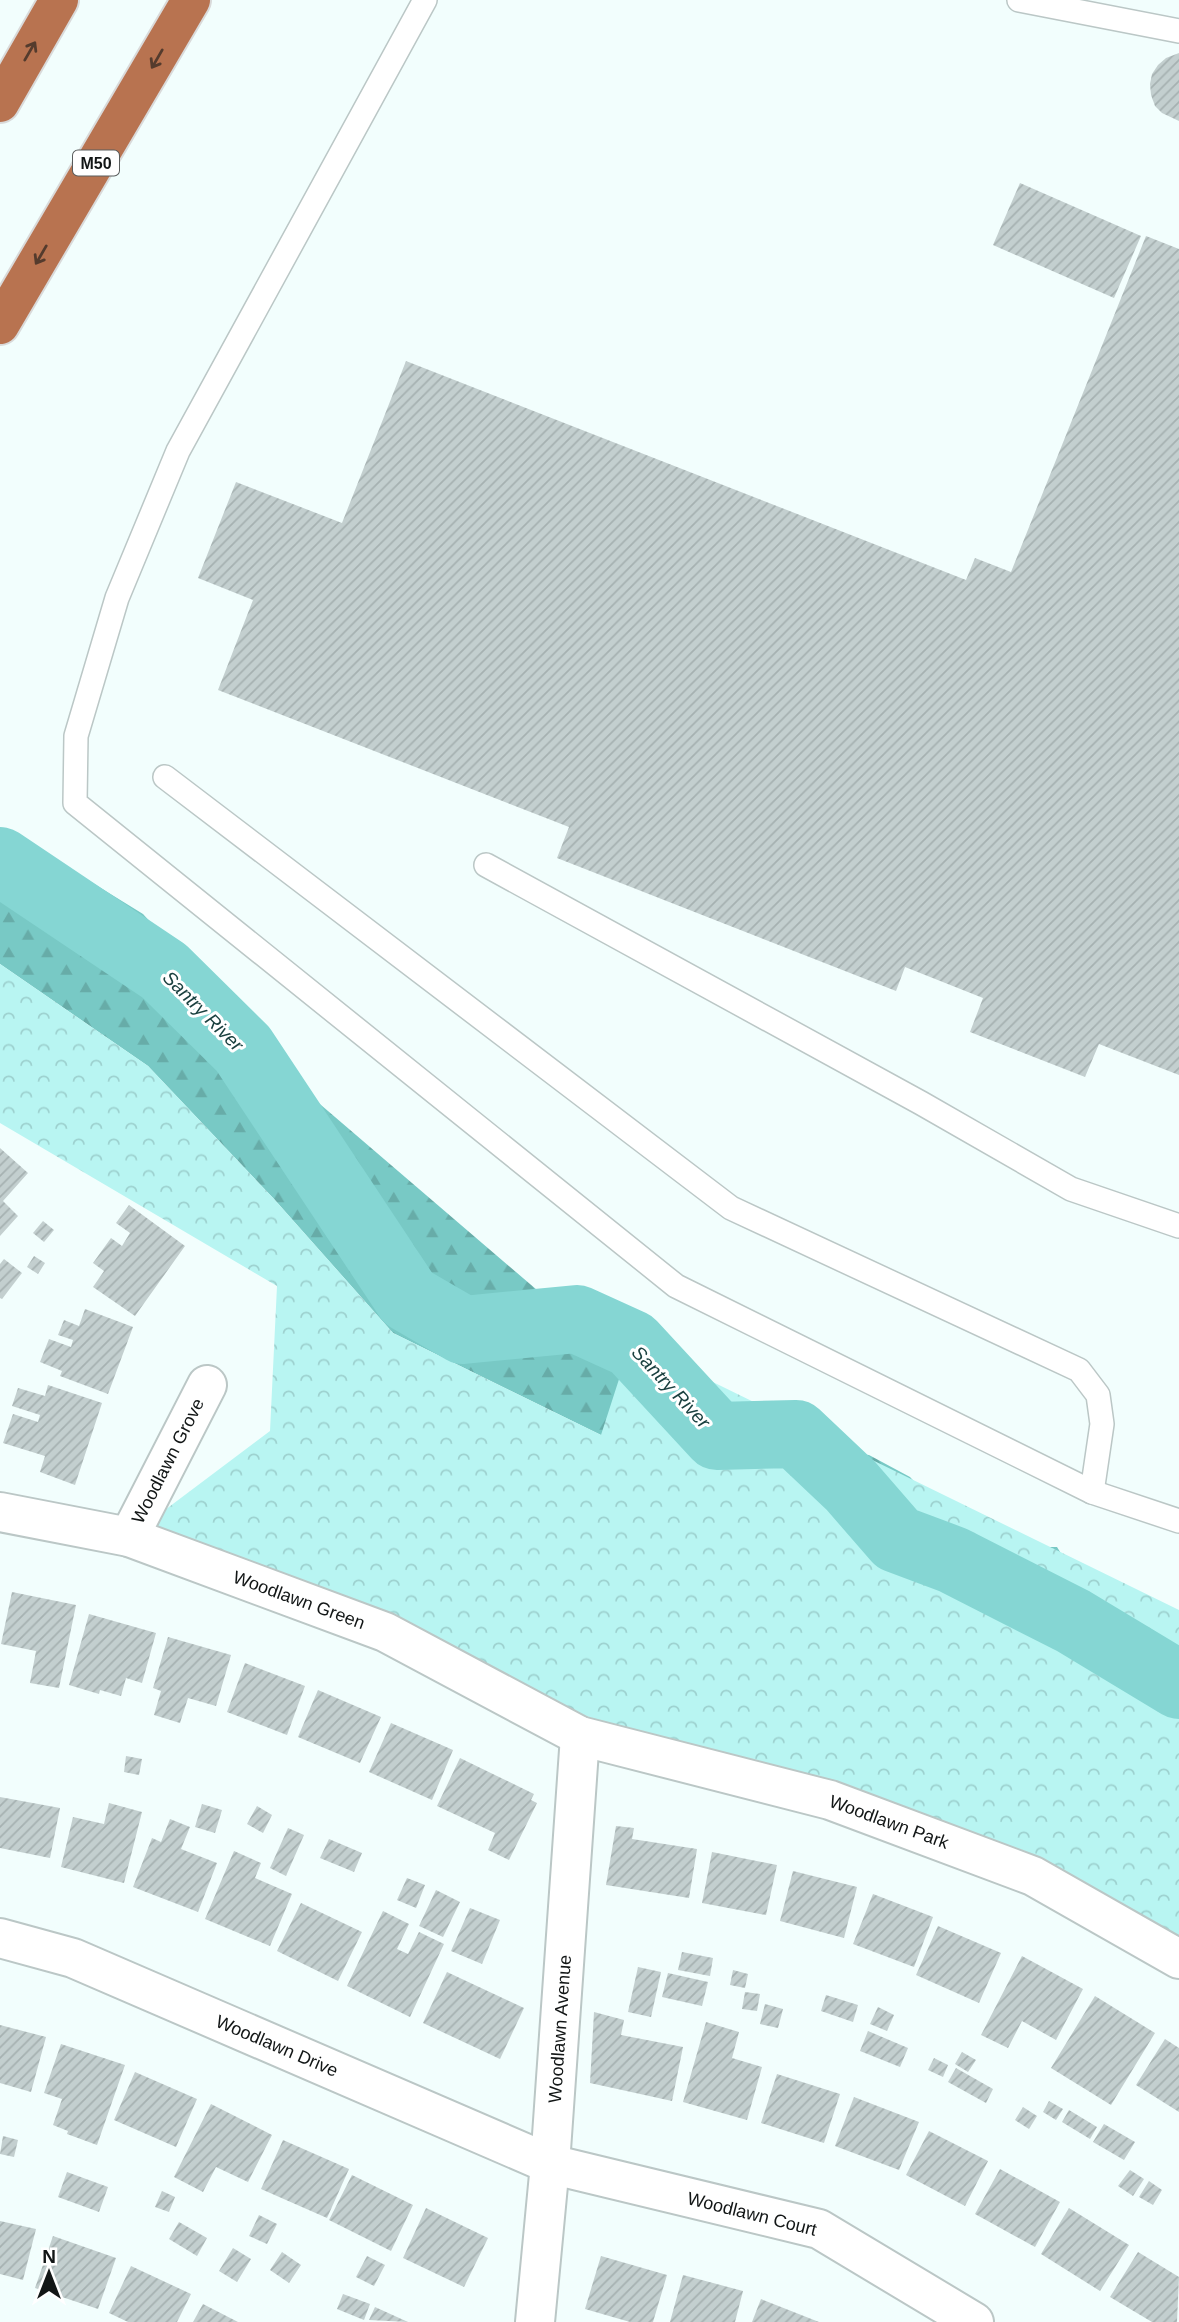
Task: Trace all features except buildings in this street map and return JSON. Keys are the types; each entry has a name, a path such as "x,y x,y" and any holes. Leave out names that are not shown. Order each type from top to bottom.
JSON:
{"highway":[{"path":"0,103 59,0"},
{"name":"M50","path":"0,325 191,0"}],"street":[{"name":"Woodlawn Grove","path":"129,1536 206,1385"},
{"name":"Woodlawn Green","path":"0,1512 129,1536 385,1632 580,1736"},
{"name":"Woodlawn Park","path":"580,1736 843,1805 1033,1876 1179,1959"},
{"name":"Woodlawn Avenue","path":"535,2322 550,2164 580,1736"},
{"name":"Woodlawn Drive","path":"0,1938 73,1958 550,2164"},
{"name":"Woodlawn Court","path":"550,2164 818,2229 974,2322"}],"lane":[{"path":"425,0 178,451 117,598 83,711 76,736 75,803 676,1286 1092,1492 1179,1521"},
{"path":"1019,0 1179,31"},
{"path":"165,776 731,1208 1079,1370 1098,1395 1102,1424 1092,1492"},
{"path":"486,865 921,1103 1071,1189 1179,1226"}],"green space":[{"path":"44,853 143,914 307,1093 572,1320 835,1451 869,1455 910,1477 962,1533 999,1547 1057,1547 1090,1600 1114,1583 1134,1624 1178,1629 1179,1754 783,1546 601,1435 393,1333 274,1199 148,1066 0,964 0,854"},
{"path":"0,964 148,1066 274,1199 393,1333 601,1435 631,1342 1179,1610 1179,1936 1025,1851 597,1720 129,1537 270,1431 277,1286 0,1123"}],"waterway":[{"name":"Santry River","path":"0,861 164,971 243,1049 408,1298 463,1330 577,1319 632,1344 717,1436 796,1434 851,1486 897,1539 953,1560 1073,1621 1179,1685"}]}
